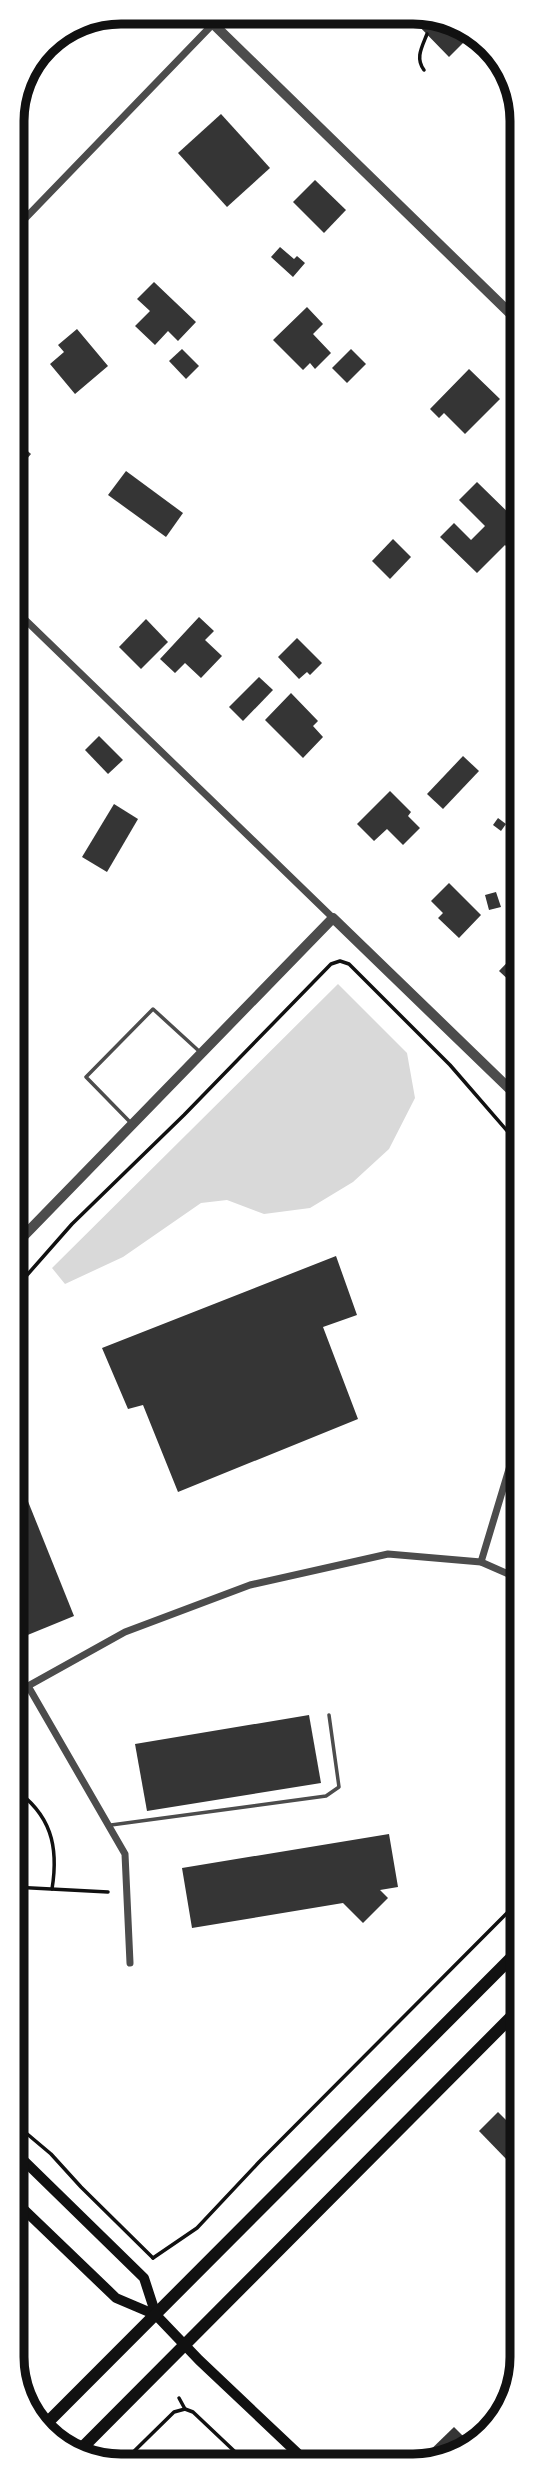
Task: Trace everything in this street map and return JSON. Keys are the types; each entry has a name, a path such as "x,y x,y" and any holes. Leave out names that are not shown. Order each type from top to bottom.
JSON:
{"main road":[{"path":"49,2421 510,1959"},
{"path":"84,2446 510,2018"},
{"path":"24,2161 144,2277 156,2315"},
{"path":"24,2210 116,2298 156,2315 299,2454"}],"street":[{"path":"25,219 213,24 510,313"},
{"path":"25,619 510,1089"},
{"path":"25,1235 333,918"},
{"path":"481,1562 510,1466"},
{"path":"24,1689 125,1632 250,1585 388,1554 481,1562 510,1575"},
{"path":"29,1686 125,1854 130,1963"}],"lane":[{"path":"132,1124 86,1077 153,1009 201,1054"},
{"path":"109,1826 333,1793 339,1787 329,1715"}],"path":[{"path":"424,70 419,64 419,53 427,34"},
{"path":"24,1278 72,1224 184,1115 331,964 340,961 348,964 450,1065 510,1134"},
{"path":"24,1796 41,1813 51,1834 56,1868 52,1889"},
{"path":"24,1888 108,1892"},
{"path":"153,2258 197,2228 510,1910"},
{"path":"24,2131 51,2154 80,2187 153,2258 155,2264"},
{"path":"179,2398 185,2409"},
{"path":"131,2454 174,2412 185,2409 194,2412 238,2454"}],"shaded area":[{"path":"338,984 407,1053 415,1098 389,1149 353,1182 310,1208 264,1214 227,1200 201,1203 123,1257 65,1284 52,1268"}],"building":[{"path":"417,24 450,32 465,41 449,57"},
{"path":"221,114 270,168 227,207 178,153"},
{"path":"315,180 346,210 324,233 293,202"},
{"path":"280,247 294,259 297,256 305,263 293,277 271,257"},
{"path":"154,282 196,322 178,341 168,331 155,345 135,326 150,311 137,299"},
{"path":"307,307 323,324 313,334 331,353 315,369 310,363 303,370 273,340"},
{"path":"77,329 108,366 75,394 50,364 64,352 58,345"},
{"path":"182,349 199,366 186,379 169,361"},
{"path":"351,349 366,364 347,383 332,368"},
{"path":"469,369 500,399 465,434 444,413 439,418 430,409"},
{"path":"25,449 31,454 25,461"},
{"path":"126,471 183,513 166,537 108,495"},
{"path":"477,482 510,514 510,550 505,545 477,573 440,537 454,523 471,540 485,526 459,500"},
{"path":"393,539 411,557 390,579 372,561"},
{"path":"199,617 214,631 205,640 222,656 201,678 185,663 175,673 160,659"},
{"path":"146,619 168,642 141,669 119,647"},
{"path":"297,638 322,663 310,675 307,672 299,679 278,657"},
{"path":"259,677 273,690 243,721 229,707"},
{"path":"291,693 318,721 313,726 323,737 303,758 265,720"},
{"path":"99,736 123,760 108,774 85,750"},
{"path":"463,756 479,771 443,809 427,794"},
{"path":"390,791 411,812 408,816 420,828 403,845 387,829 374,841 357,824"},
{"path":"114,804 138,819 107,872 82,857"},
{"path":"498,818 506,824 501,831 493,825"},
{"path":"449,883 481,915 459,938 438,918 443,913 431,901"},
{"path":"496,892 501,907 489,910 485,895"},
{"path":"510,960 510,981 499,971"},
{"path":"336,1256 357,1315 323,1327 358,1419 178,1492 143,1405 128,1409 102,1348"},
{"path":"24,1492 74,1616 24,1636"},
{"path":"309,1715 321,1783 147,1811 135,1744"},
{"path":"389,1834 398,1887 380,1890 388,1898 363,1923 343,1903 192,1928 182,1868"},
{"path":"498,2112 510,2124 509,2162 479,2131"},
{"path":"454,2427 465,2438 456,2444 426,2454"}]}
